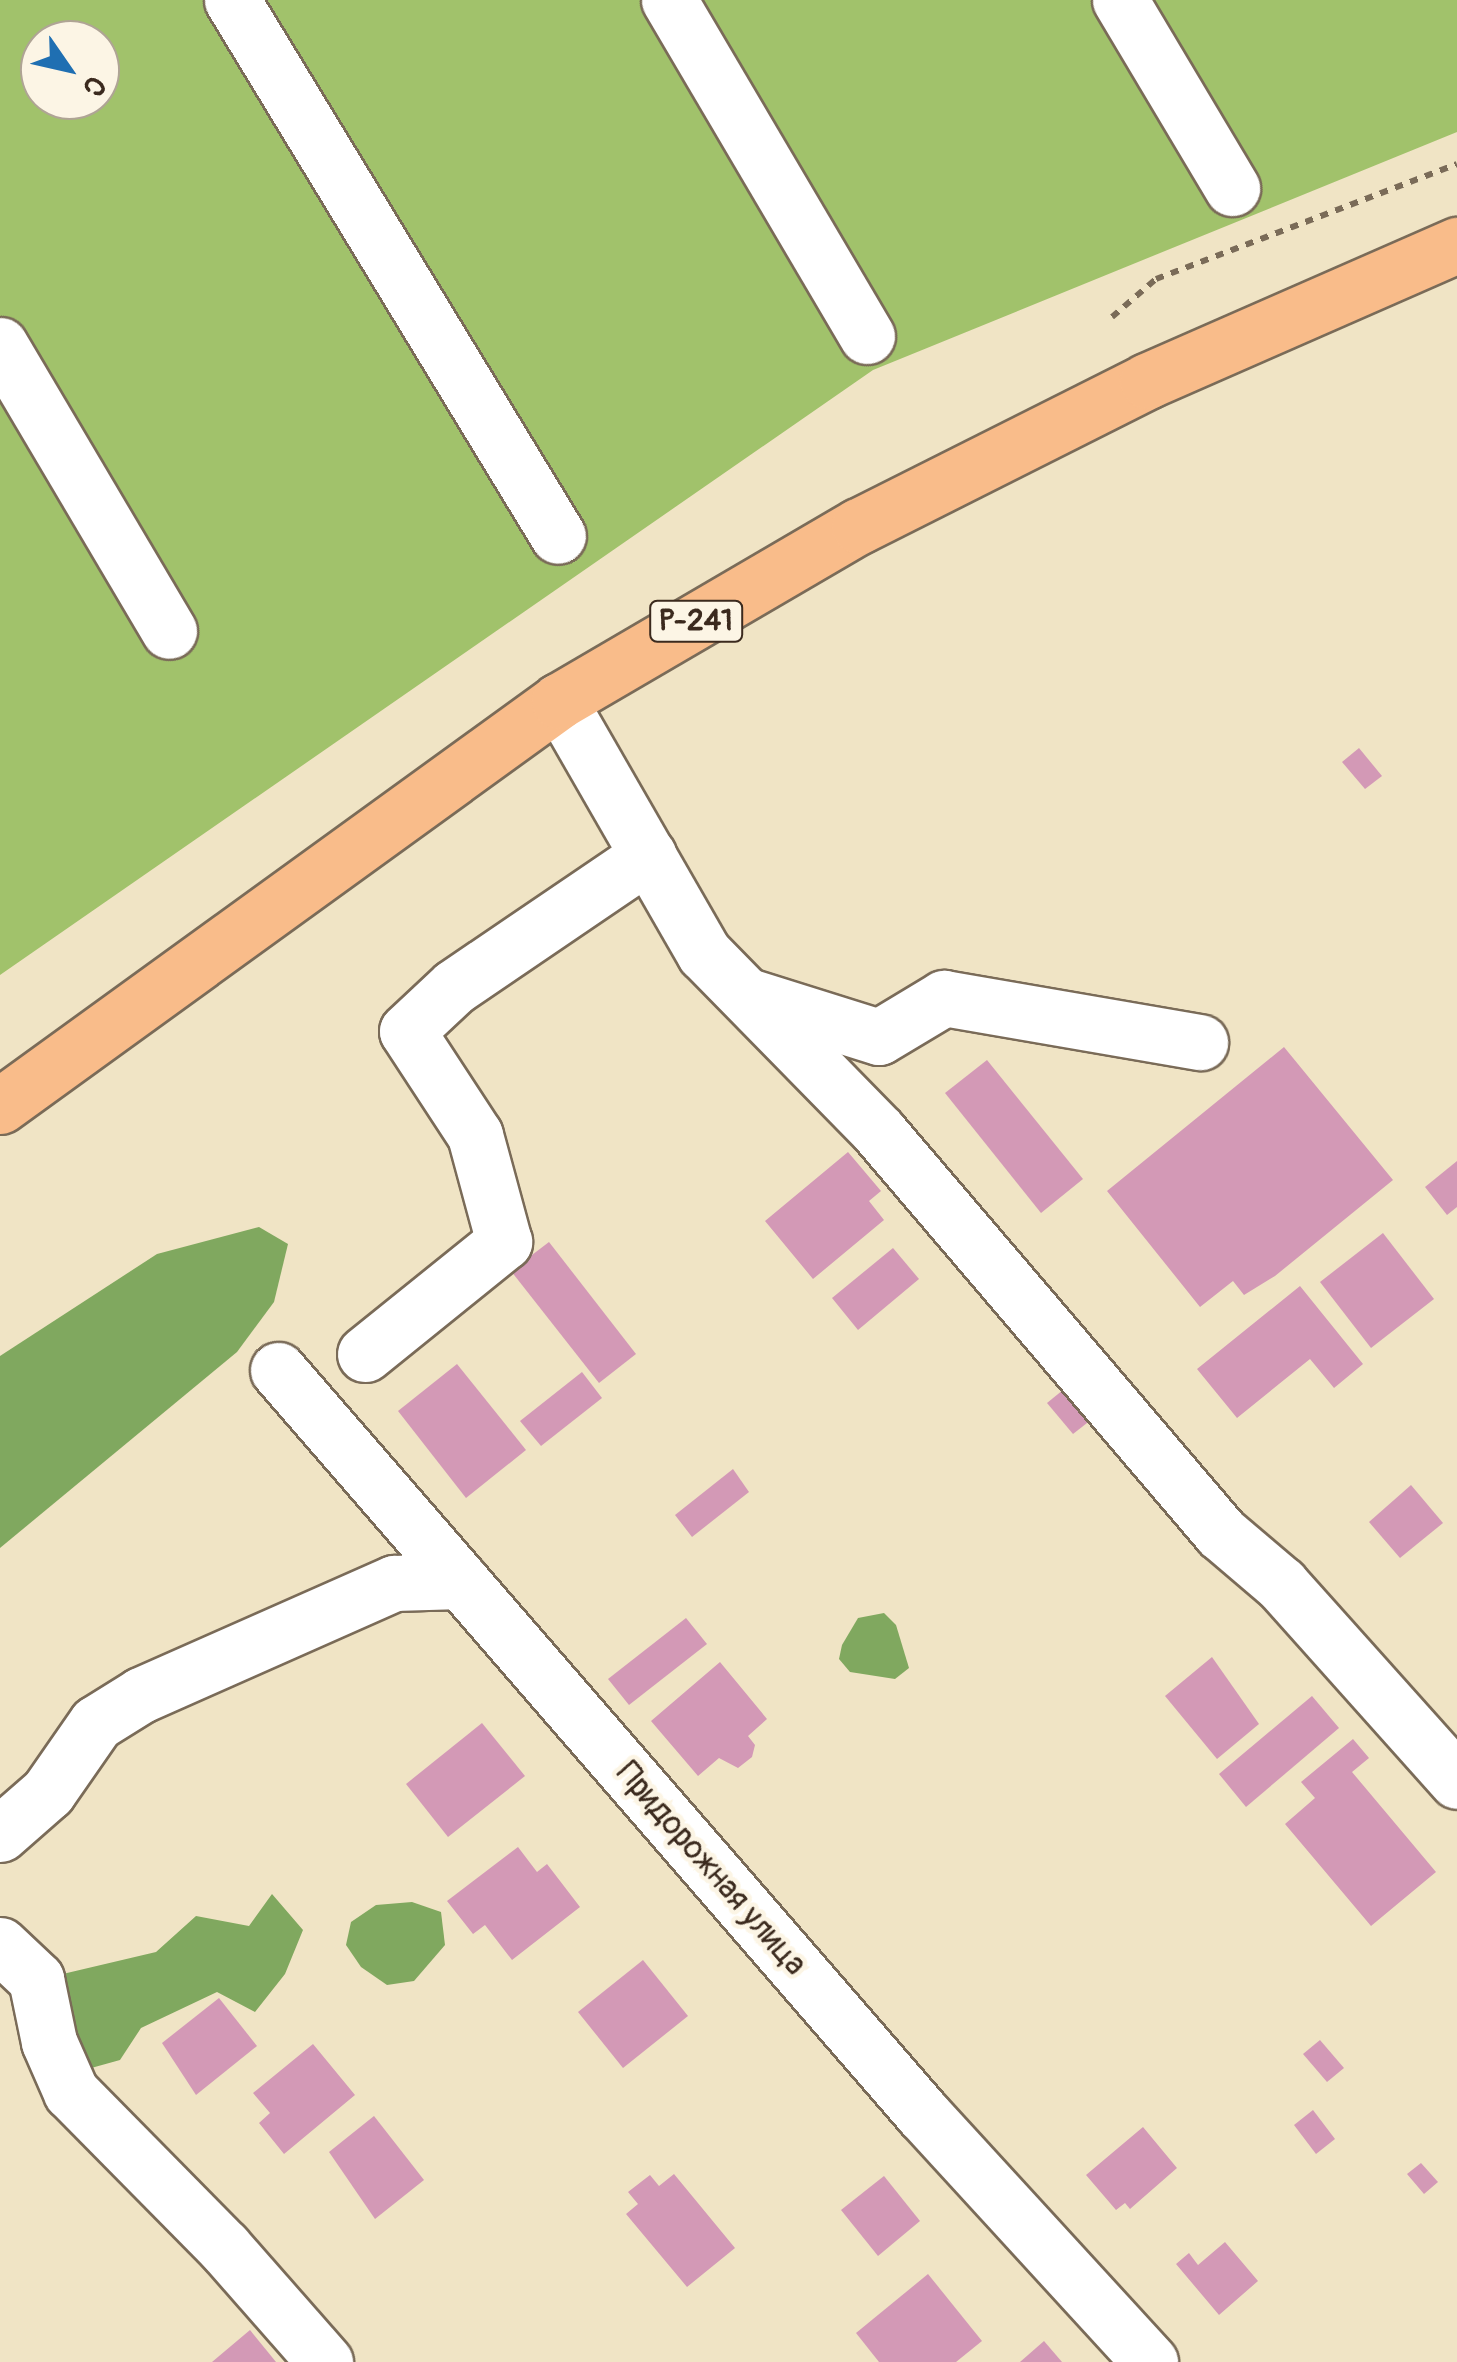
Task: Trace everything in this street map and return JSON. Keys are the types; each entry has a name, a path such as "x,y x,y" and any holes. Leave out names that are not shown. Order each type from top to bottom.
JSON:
{"highway":[{"name":"Р-241","path":"0,1106 559,701 859,526 1148,382 1457,245"}],"street":[{"path":"232,0 558,536"},
{"path":"668,0 867,336"},
{"path":"1120,0 1232,188"},
{"path":"0,345 169,631"},
{"path":"559,701 704,953 880,1132 1220,1533 1281,1584 1457,1781"},
{"path":"365,1354 504,1242 475,1135 406,1032 454,987 648,855"},
{"path":"740,993 879,1038 944,998 1200,1042"},
{"name":"Придорожная улица","path":"278,1370 910,2099 1150,2362"},
{"path":"0,1834 48,1792 96,1723 141,1695 394,1583 461,1580"},
{"path":"0,1945 36,1979 49,2042 71,2092 224,2247 324,2362"}],"path":[{"path":"1112,317 1156,279 1457,164"}],"green space":[{"path":"0,0 1457,0 1457,132 873,370 0,975"},
{"path":"259,1227 288,1244 274,1302 237,1352 0,1548 0,1356 157,1254"},
{"path":"884,1613 896,1625 909,1668 895,1679 850,1672 839,1659 842,1645 858,1618"},
{"path":"272,1894 303,1930 285,1974 255,2012 217,1992 141,2028 120,2060 84,2070 50,1977 156,1952 196,1916 249,1926"},
{"path":"412,1902 441,1912 445,1945 414,1981 387,1985 361,1967 346,1945 351,1922 376,1905"}],"building":[{"path":"1359,748 1382,776 1365,789 1342,762"},
{"path":"1284,1047 1393,1180 1275,1276 1244,1295 1233,1281 1200,1307 1107,1191"},
{"path":"987,1060 1083,1179 1041,1213 945,1093"},
{"path":"848,1152 881,1191 869,1201 884,1220 813,1279 765,1221"},
{"path":"1457,1161 1457,1207 1447,1215 1425,1187"},
{"path":"1383,1233 1434,1299 1371,1348 1320,1282"},
{"path":"549,1242 636,1354 599,1383 511,1271"},
{"path":"893,1248 919,1279 858,1330 832,1298"},
{"path":"1300,1286 1363,1364 1334,1388 1310,1359 1237,1418 1197,1369"},
{"path":"457,1364 526,1450 466,1498 398,1411"},
{"path":"582,1372 602,1398 541,1446 520,1421"},
{"path":"1074,1381 1101,1412 1073,1434 1047,1403"},
{"path":"733,1469 749,1492 692,1537 675,1515"},
{"path":"1411,1485 1443,1523 1400,1558 1369,1522"},
{"path":"686,1618 707,1644 629,1705 608,1679"},
{"path":"1212,1657 1259,1724 1217,1759 1165,1696"},
{"path":"720,1662 767,1719 748,1736 755,1745 752,1757 738,1768 719,1758 698,1776 651,1721"},
{"path":"1312,1696 1339,1728 1246,1807 1219,1774"},
{"path":"482,1723 525,1776 448,1837 406,1784"},
{"path":"1353,1739 1369,1758 1352,1772 1436,1872 1371,1926 1285,1824 1315,1798 1301,1782"},
{"path":"518,1847 537,1872 547,1864 580,1907 512,1960 485,1925 473,1934 447,1901"},
{"path":"643,1960 688,2016 623,2068 578,2012"},
{"path":"219,1998 257,2046 196,2095 162,2043"},
{"path":"1320,2040 1344,2068 1327,2082 1303,2054"},
{"path":"313,2044 355,2095 284,2154 259,2123 270,2113 253,2093"},
{"path":"1313,2110 1335,2139 1316,2154 1294,2125"},
{"path":"374,2116 424,2180 375,2219 329,2152"},
{"path":"1143,2127 1177,2168 1130,2209 1125,2203 1116,2210 1086,2175"},
{"path":"1421,2163 1438,2182 1424,2194 1407,2174"},
{"path":"674,2174 735,2248 687,2287 626,2214 638,2204 628,2192 650,2175 659,2186"},
{"path":"884,2176 920,2221 878,2256 841,2210"},
{"path":"1225,2242 1258,2281 1219,2315 1176,2264 1189,2253 1198,2265"},
{"path":"928,2274 982,2341 956,2362 879,2362 856,2333"},
{"path":"250,2330 276,2362 212,2362"},
{"path":"1044,2341 1062,2362 1020,2362"}]}
